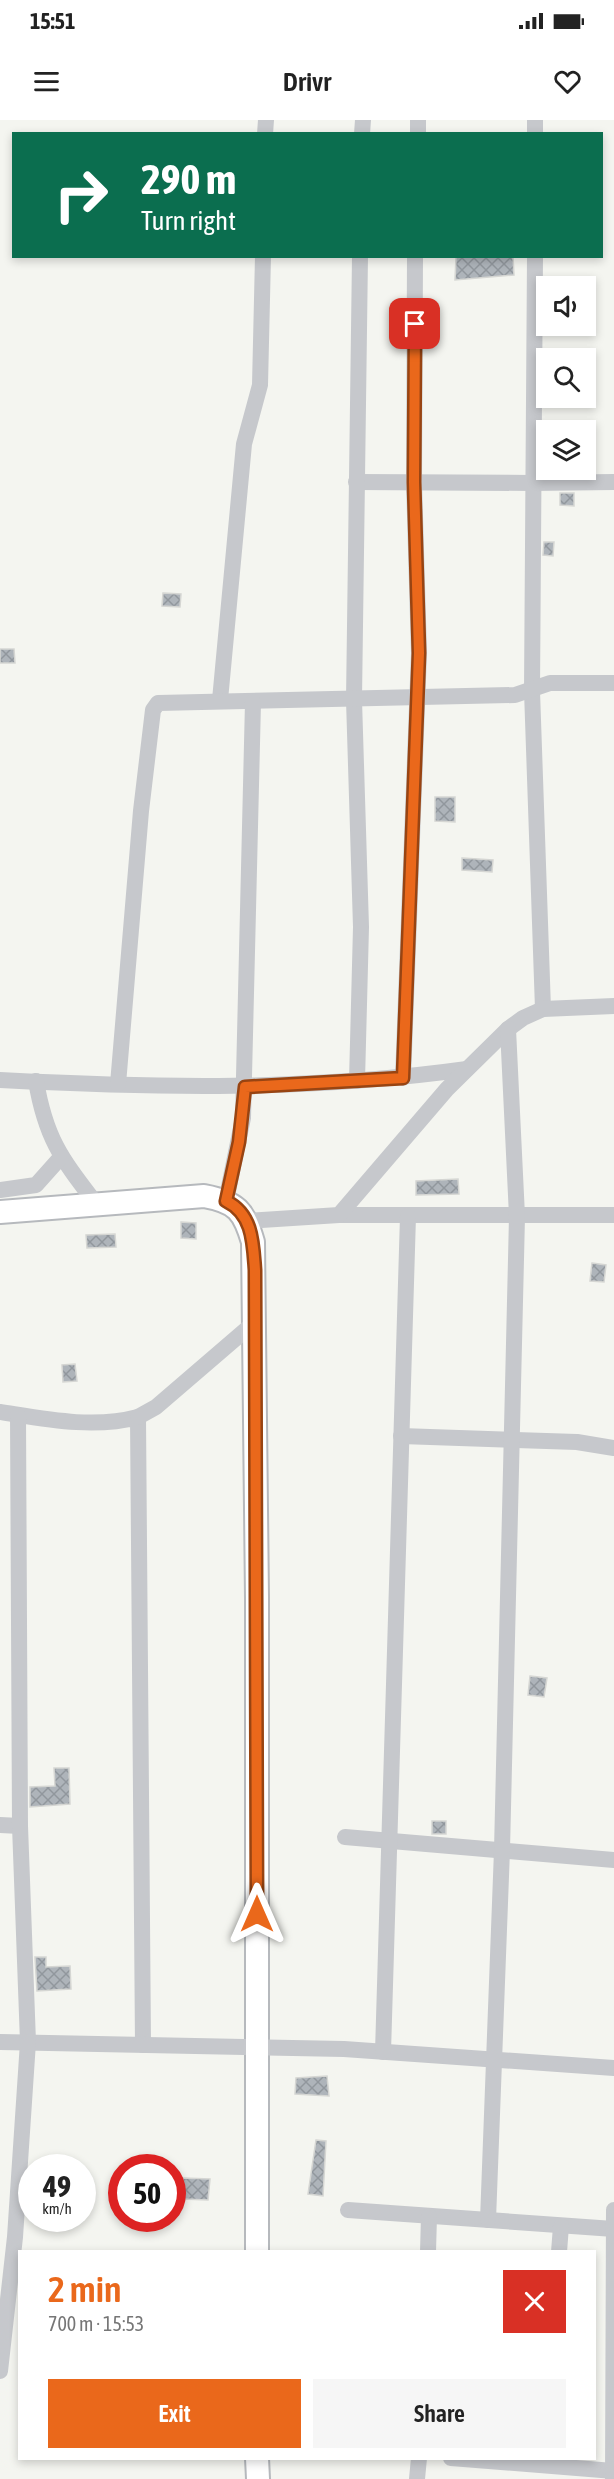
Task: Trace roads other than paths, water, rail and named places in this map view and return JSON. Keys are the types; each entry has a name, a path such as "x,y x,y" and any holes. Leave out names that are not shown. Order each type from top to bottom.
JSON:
{"main road":[{"path":"0,1212 204,1196 226,1201 242,1213 247,1221 253,1242 256,1321 256,2250"},
{"path":"257,2460 258,2479"}],"street":[{"path":"220,700 244,444 260,385 263,258"},
{"path":"357,1081 361,927 354,700 360,258"},
{"path":"403,1078 419,653 414,482 415,258"},
{"path":"535,258 532,691 543,1009"},
{"path":"356,482 614,482"},
{"path":"118,1084 141,811 154,706 161,702 220,700 253,702 515,695 550,683 614,684"},
{"path":"226,1201 239,1142 245,1087 253,702"},
{"path":"339,1215 420,1120 508,1029 523,1018 543,1009 614,1005"},
{"path":"488,2220 502,1850 517,1216 508,1029"},
{"path":"0,1080 245,1087 403,1078 467,1069"},
{"path":"36,1082 48,1132 61,1157 97,1205"},
{"path":"0,1190 36,1185 61,1157"},
{"path":"247,1221 339,1215 614,1215"},
{"path":"383,2052 408,1216"},
{"path":"0,1412 52,1420 103,1422 138,1417 156,1407 256,1321"},
{"path":"0,2371 15,2237 28,2042 20,1826 18,1415"},
{"path":"138,1417 143,2045"},
{"path":"401,1436 577,1442 614,1448"},
{"path":"0,1825 20,1826"},
{"path":"345,1837 614,1860"},
{"path":"0,2042 344,2049 614,2068"},
{"path":"348,2210 613,2229"},
{"path":"613,2479 614,2210"},
{"path":"428,2250 429,2216"},
{"path":"559,2250 561,2226"},
{"path":"417,2479 419,2460"},
{"path":"469,2460 543,2468 614,2471"}]}
